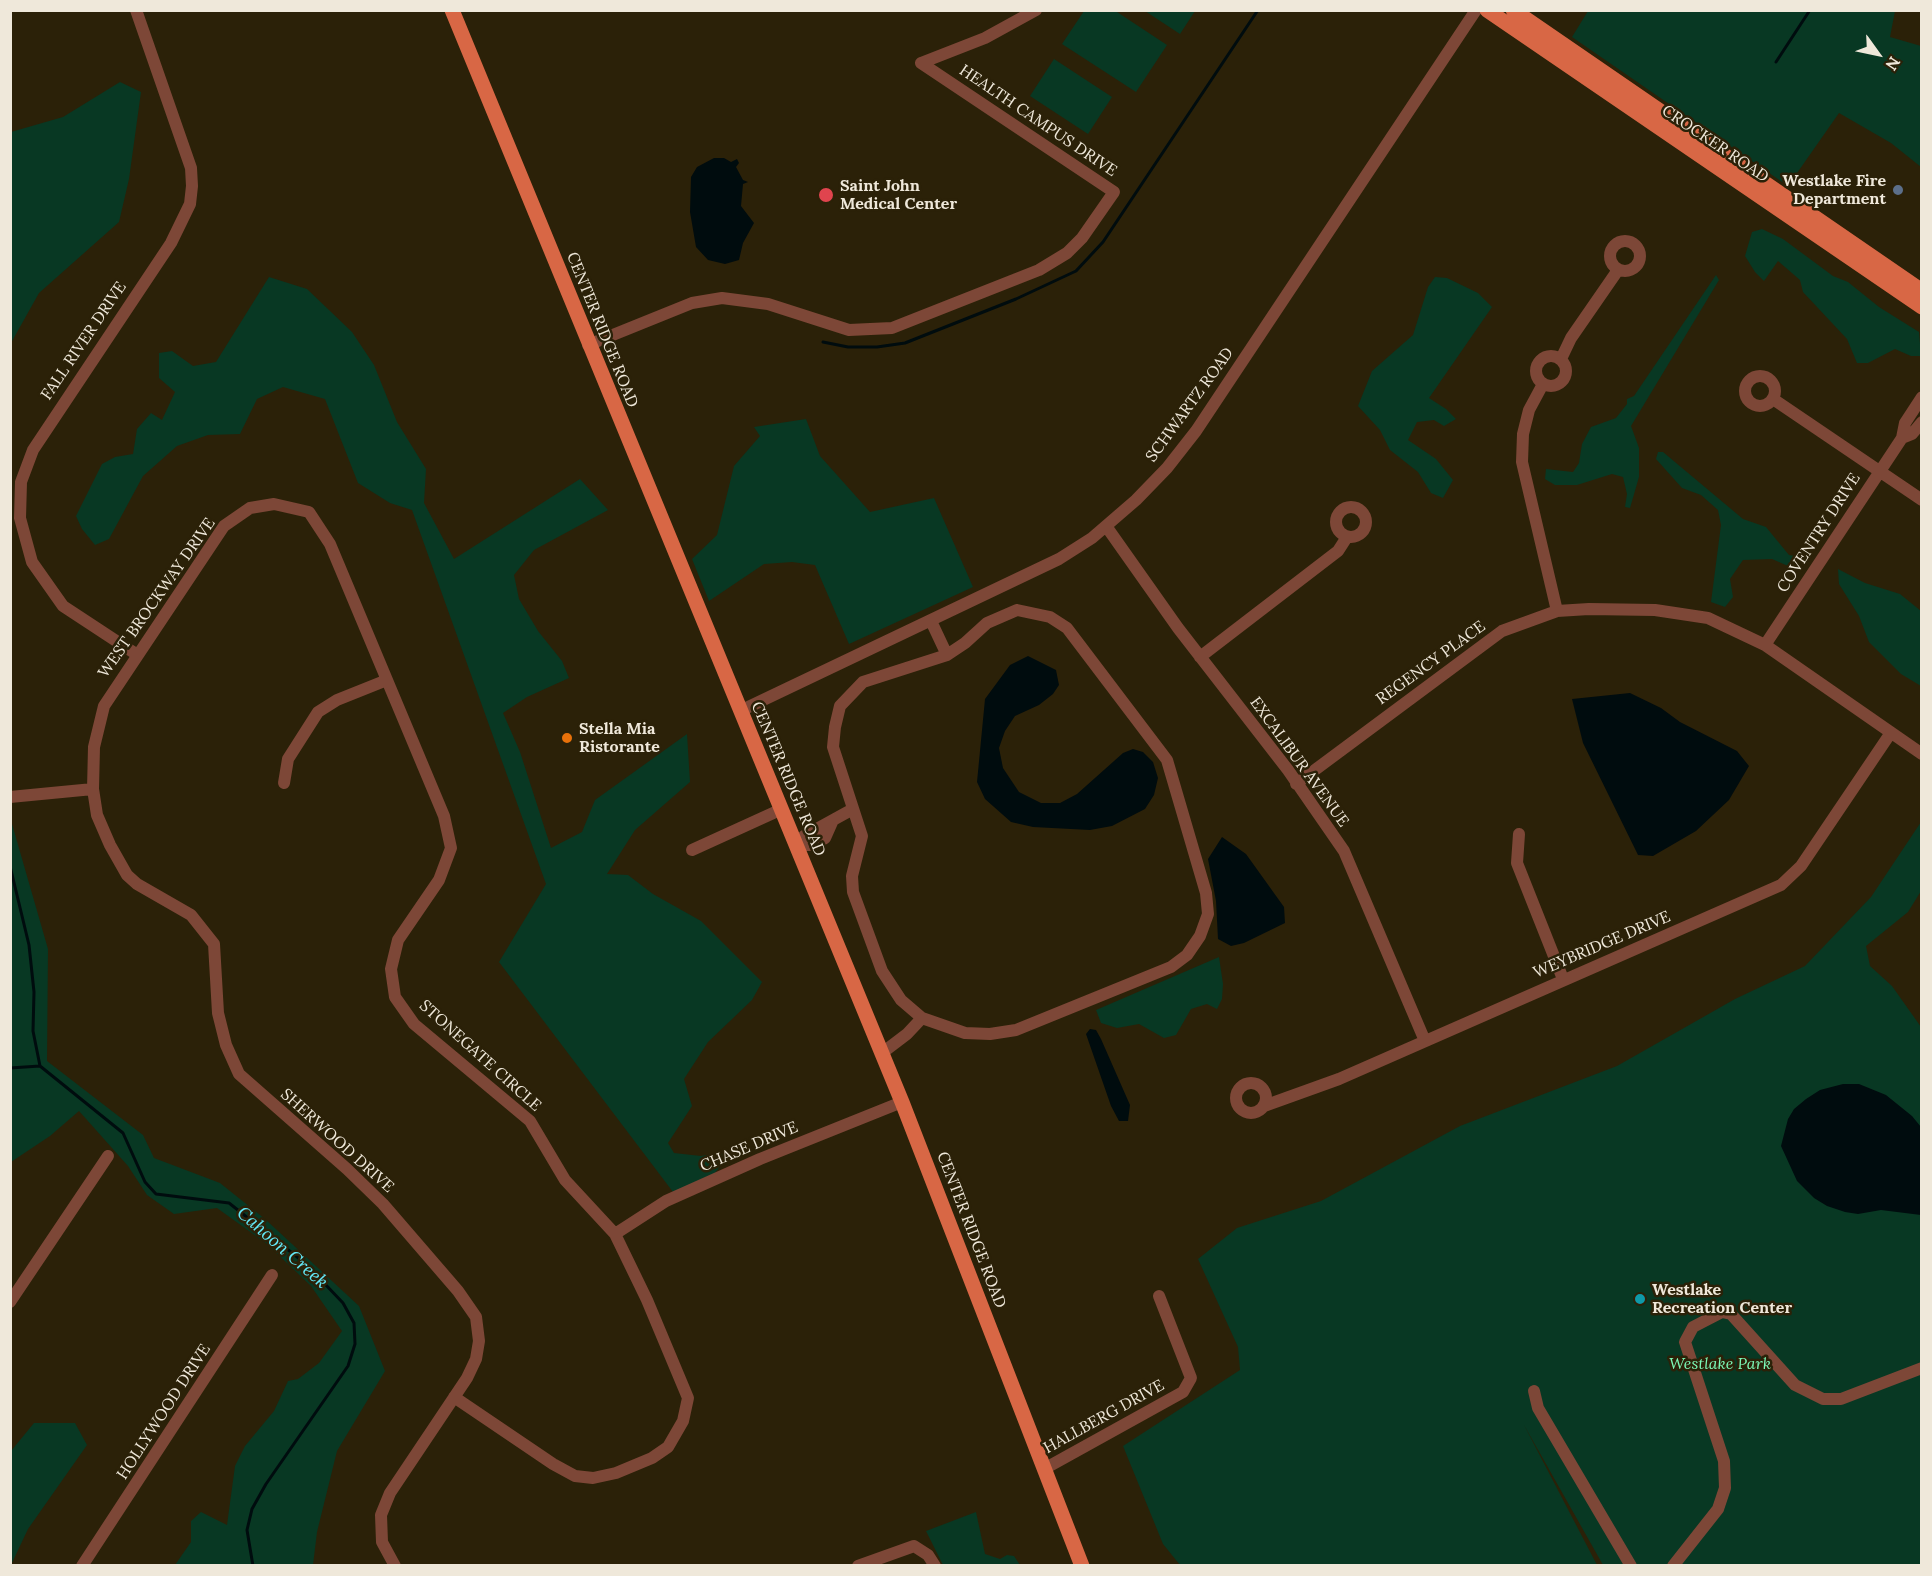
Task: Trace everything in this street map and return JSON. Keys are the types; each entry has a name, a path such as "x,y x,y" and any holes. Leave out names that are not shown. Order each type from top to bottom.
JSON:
{"main road":[{"name":"CENTER RIDGE ROAD","path":"452,10 588,345 902,1102 1082,1566"},
{"name":"CROCKER ROAD","path":"1487,10 1922,307"},
{"name":"CROCKER ROAD","path":"1513,10 1922,291"}],"street":[{"name":"FALL RIVER DRIVE","path":"136,10 191,168 190,204 171,243 33,450 21,482 20,518 32,562 63,606 136,654"},
{"name":"HEALTH CAMPUS DRIVE","path":"588,345 684,306 722,298 768,304 849,330 892,328 1039,270 1067,253 1082,238 1114,192 921,63 985,38 1036,10"},
{"name":"SCHWARTZ ROAD","path":"740,711 1068,554 1106,526 1154,482 1196,431 1476,10"},
{"path":"1561,358 1546,356 1538,362 1535,372 1544,384 1554,386 1563,381 1566,372 1561,358 1571,338 1618,270"},
{"path":"1544,384 1529,410 1523,434 1522,462 1557,611"},
{"name":"COVENTRY DRIVE","path":"1765,645 1902,438 1905,423 1922,397"},
{"path":"1773,399 1922,500"},
{"name":"COVENTRY DRIVE","path":"1902,438 1912,434 1922,422"},
{"name":"WEST BROCKWAY DRIVE","path":"97,815 93,789 94,747 104,706 136,654 224,526 250,508 274,504 309,512 330,544 387,680"},
{"name":"EXCALIBUR AVENUE","path":"1106,526 1344,851 1425,1041"},
{"path":"1200,657 1338,551 1347,537"},
{"name":"REGENCY PLACE","path":"1296,784 1502,631 1557,611 1589,609 1656,610 1704,617 1765,645 1890,734 1922,754"},
{"path":"1017,610 1050,617 1067,628 1167,760 1206,893 1208,914 1200,936 1187,956 1171,967 1016,1030 990,1034 965,1033 922,1018 901,1000 882,971 853,892 852,876 862,836 854,809 832,747 840,706 863,682 947,655 987,623 1017,610"},
{"path":"932,621 947,655"},
{"path":"284,783 288,759 318,712 337,700 387,680"},
{"name":"STONEGATE CIRCLE","path":"387,680 444,816 451,848 439,880 398,940 391,969 395,997 414,1024 530,1121 565,1180 615,1234 647,1300 687,1398 683,1421 668,1447 652,1458 616,1473 593,1478 575,1476 454,1397"},
{"name":"WEYBRIDGE DRIVE","path":"1264,1106 1340,1079 1781,885 1801,866 1890,734"},
{"path":"10,797 93,789"},
{"path":"692,850 782,809"},
{"path":"796,845 804,836 854,809"},
{"name":"SHERWOOD DRIVE","path":"97,815 110,845 127,874 137,884 190,915 214,944 218,1013 226,1045 239,1074 347,1169 383,1204 468,1304 476,1317 479,1341 476,1359 454,1397 390,1493 381,1515 382,1542 395,1566"},
{"path":"1519,834 1516,863 1563,979"},
{"path":"882,1053 922,1018"},
{"name":"CHASE DRIVE","path":"615,1234 666,1201 760,1159 902,1102"},
{"path":"10,1302 108,1156"},
{"name":"HOLLYWOOD DRIVE","path":"82,1566 272,1275"},
{"name":"HALLBERG DRIVE","path":"1044,1469 1183,1392 1191,1378 1159,1296"},
{"path":"1673,1566 1718,1509 1725,1488 1724,1461 1685,1342 1693,1328 1722,1312 1731,1314 1795,1385 1823,1399 1841,1399 1922,1368"},
{"path":"1534,1391 1538,1408 1631,1566"},
{"path":"858,1566 914,1546 928,1555 935,1566"}],"green space":[{"path":"1114,10 1167,45 1136,92 1062,44 1084,11"},
{"path":"1145,11 1195,11 1180,34"},
{"path":"1588,11 1895,11 1890,37 1921,46 1921,167 1891,143 1839,113 1788,186 1572,37"},
{"path":"1054,59 1112,97 1088,134 1030,96"},
{"path":"120,82 141,92 129,179 119,222 39,293 11,343 11,132 63,117"},
{"path":"1762,229 1783,239 1833,276 1848,282 1879,307 1919,332 1921,356 1911,356 1895,349 1868,363 1857,363 1847,339 1803,292 1800,280 1778,261 1764,281 1755,272 1745,256 1752,232"},
{"path":"1716,275 1719,280 1631,426 1639,448 1639,477 1630,508 1625,507 1627,494 1623,477 1612,474 1577,485 1555,485 1545,479 1546,469 1573,472 1579,463 1582,444 1591,427 1616,418 1627,404 1627,399 1634,396"},
{"path":"269,277 307,289 352,332 374,365 397,422 426,469 424,503 454,559 580,479 608,510 534,550 514,575 519,599 538,631 562,661 569,678 527,697 503,713 520,752 551,848 582,832 595,800 687,734 690,782 635,830 607,874 628,875 653,894 701,921 762,982 752,1000 708,1042 684,1079 692,1106 668,1143 674,1153 701,1156 731,1151 712,1177 673,1192 499,962 546,884 412,510 390,503 358,483 325,399 283,387 257,399 240,434 208,435 177,446 143,476 109,539 95,545 82,529 76,516 102,464 115,457 133,454 137,429 151,413 162,420 175,392 159,378 159,353 172,351 193,366 216,362"},
{"path":"1435,277 1447,278 1478,293 1492,307 1429,398 1456,419 1444,426 1434,420 1417,422 1408,440 1436,459 1453,480 1443,498 1431,493 1418,472 1390,450 1380,430 1358,406 1372,371 1413,335 1428,287"},
{"path":"806,419 820,456 870,512 934,498 973,587 849,644 815,565 792,562 764,564 709,601 692,559 717,535 734,466 760,436 754,427"},
{"path":"1658,452 1663,452 1743,519 1766,527 1789,555 1801,557 1788,566 1772,559 1743,560 1730,579 1733,597 1725,607 1711,602 1721,525 1718,510 1701,495 1682,488 1656,459"},
{"path":"1838,569 1865,583 1900,594 1921,611 1921,686 1901,674 1869,642 1859,616 1839,584"},
{"path":"10,817 48,949 47,1061 143,1135 154,1158 220,1183 265,1219 359,1306 385,1371 337,1451 317,1532 313,1565 175,1565 191,1542 191,1521 201,1512 227,1525 235,1466 245,1446 274,1411 288,1381 298,1379 319,1363 342,1331 311,1286 267,1244 217,1208 174,1214 147,1195 128,1166 79,1111 50,1136 11,1162"},
{"name":"Westlake Park","path":"1921,822 1921,891 1908,912 1866,946 1870,966 1892,986 1921,1027 1921,1565 1603,1565 1524,1425 1597,1565 1180,1565 1163,1544 1123,1446 1240,1370 1238,1347 1198,1259 1237,1228 1321,1201 1460,1126 1617,1066 1735,999 1805,966 1871,897"},
{"path":"1219,957 1223,984 1222,999 1217,1009 1207,1004 1191,1009 1176,1035 1164,1038 1139,1024 1117,1028 1101,1023 1096,1010"},
{"path":"34,1423 75,1423 87,1445 28,1529 11,1565 11,1451"},
{"path":"976,1512 985,1554 1000,1559 1007,1555 1014,1556 1020,1565 943,1565 926,1531"}],"shaded area":[{"path":"714,158 724,158 731,162 737,159 739,163 736,167 743,180 748,182 743,184 741,206 754,223 743,243 739,260 725,264 708,260 696,247 690,212 691,177 697,167"},
{"path":"1028,656 1056,670 1059,685 1053,694 1039,705 1015,716 1005,731 999,748 1003,768 1019,792 1041,803 1060,803 1077,794 1123,753 1133,749 1143,752 1153,762 1158,778 1154,795 1145,809 1112,826 1090,830 1033,827 1011,822 985,799 977,782 985,699 1010,665"},
{"path":"1630,693 1737,751 1749,766 1729,800 1696,831 1653,856 1638,855 1583,743 1572,699"},
{"path":"1222,837 1246,854 1284,907 1285,923 1244,943 1231,946 1218,939 1216,901 1208,859"},
{"path":"1090,1029 1096,1030 1101,1039 1130,1105 1128,1121 1119,1121 1111,1106 1086,1034"},
{"path":"1843,1084 1859,1084 1886,1095 1912,1116 1921,1127 1921,1215 1881,1210 1858,1214 1845,1212 1827,1206 1814,1198 1797,1181 1781,1146 1788,1119 1794,1109 1820,1090"}],"waterway":[{"path":"823,342 848,347 877,347 905,343 1016,299 1076,271 1103,242 1258,10"},
{"path":"1776,62 1810,10"},
{"name":"Cahoon Creek","path":"10,866 29,945 34,992 33,1031 40,1066 123,1133 145,1182 156,1194 229,1203 306,1264 343,1303 354,1323 355,1344 348,1366 266,1484 252,1509 247,1530 253,1566"},
{"path":"10,1068 40,1066"}],"place":[{"name":"Westlake Fire Department","path":"1898,190"},
{"name":"Saint John Medical Center","path":"826,195"},
{"name":"Stella Mia Ristorante","path":"567,738"},
{"name":"Westlake Recreation Center","path":"1640,1299"}]}
